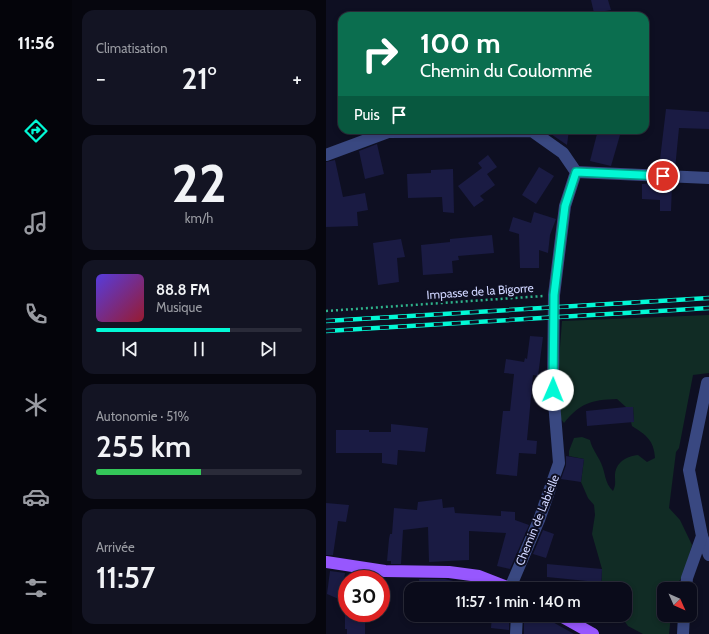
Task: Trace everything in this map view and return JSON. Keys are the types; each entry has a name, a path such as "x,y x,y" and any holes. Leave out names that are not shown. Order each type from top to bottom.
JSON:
{"main road":[{"path":"326,562 385,571 449,572 479,576 495,582"},
{"path":"571,622 592,634"}],"street":[{"path":"326,155 383,134"},
{"path":"536,134 562,153 576,172 709,178"},
{"name":"Chemin de Labielle","path":"513,582 539,520 559,463 553,390 554,295 565,206 576,172"},
{"path":"709,383 707,383 689,470 702,536 709,555"},
{"path":"687,582 702,536"},
{"path":"516,634 517,622"},
{"path":"683,634 684,622"}],"path":[{"name":"Impasse de la Bigorre","path":"326,311 554,295"}],"green space":[{"path":"709,315 709,373 693,375 679,448 676,452 669,508 680,520 692,545 683,576 678,582 657,582 657,622 670,622 669,634 643,634 628,626 625,622 632,622 632,582 601,582 602,569 592,534 595,515 594,505 588,498 581,482 584,459 569,456 569,451 574,438 582,437 590,440 593,449 603,467 608,484 613,491 615,485 615,471 622,461 629,457 638,455 647,462 655,458 651,442 641,432 632,426 631,422 634,422 633,407 626,407 617,399 600,400 587,404 575,411 564,423 560,418 559,360 562,321"}],"building":[{"path":"591,0 608,0 611,10 594,12"},
{"path":"666,109 709,112 709,129 679,128 675,169 659,168"},
{"path":"551,134 568,134 567,145"},
{"path":"597,134 620,135 611,166 590,161"},
{"path":"377,144 384,174 365,179 359,151"},
{"path":"488,155 497,167 487,174 495,185 480,196 484,200 474,207 458,186 482,168 478,163"},
{"path":"335,160 343,197 365,193 368,210 357,212 358,226 326,227 326,162"},
{"path":"539,167 554,176 536,204 522,195"},
{"path":"453,169 454,213 443,212 442,197 408,198 407,174 431,173 431,170"},
{"path":"642,184 672,184 671,211 660,211 660,200 642,199"},
{"path":"534,212 556,219 550,235 548,253 539,250 539,268 520,268 519,234 509,231 513,217 531,223"},
{"path":"492,235 494,253 458,256 459,260 452,261 453,273 423,275 421,245 450,242 450,239"},
{"path":"401,239 405,257 397,258 399,282 378,285 373,243"},
{"path":"530,336 543,337 538,376 533,375 527,440 537,441 536,454 519,453 517,476 496,474 503,411 510,411 514,374 504,373 506,359 524,362 525,358 527,359"},
{"path":"633,407 634,422 587,426 586,411"},
{"path":"391,424 428,428 425,452 398,450 397,465 382,463 382,453 336,453 336,430 391,432"},
{"path":"566,456 584,459 581,482 561,479 566,465"},
{"path":"442,499 443,508 454,507 455,513 501,516 501,511 515,512 515,520 529,525 510,569 497,566 506,533 469,531 469,560 429,562 428,527 403,530 401,564 391,564 391,561 387,561 389,539 390,534 392,534 394,508 417,510 418,502"},
{"path":"326,503 349,505 346,522 338,521 333,555 326,555"},
{"path":"543,530 554,534 546,558 533,554"},
{"path":"547,564 602,569 601,582 587,582 547,577"},
{"path":"330,571 338,572 338,599 327,594"},
{"path":"419,579 445,579 458,582 419,582"},
{"path":"345,622 365,622 365,634 347,634 347,629 345,629"},
{"path":"491,622 509,622 509,630 491,628"},
{"path":"524,622 553,622 574,634 524,634"}],"railway":[{"path":"326,321 709,298"},
{"path":"326,331 709,308"}],"route":[{"path":"553,390 554,295 565,206 576,172 663,176"}]}
